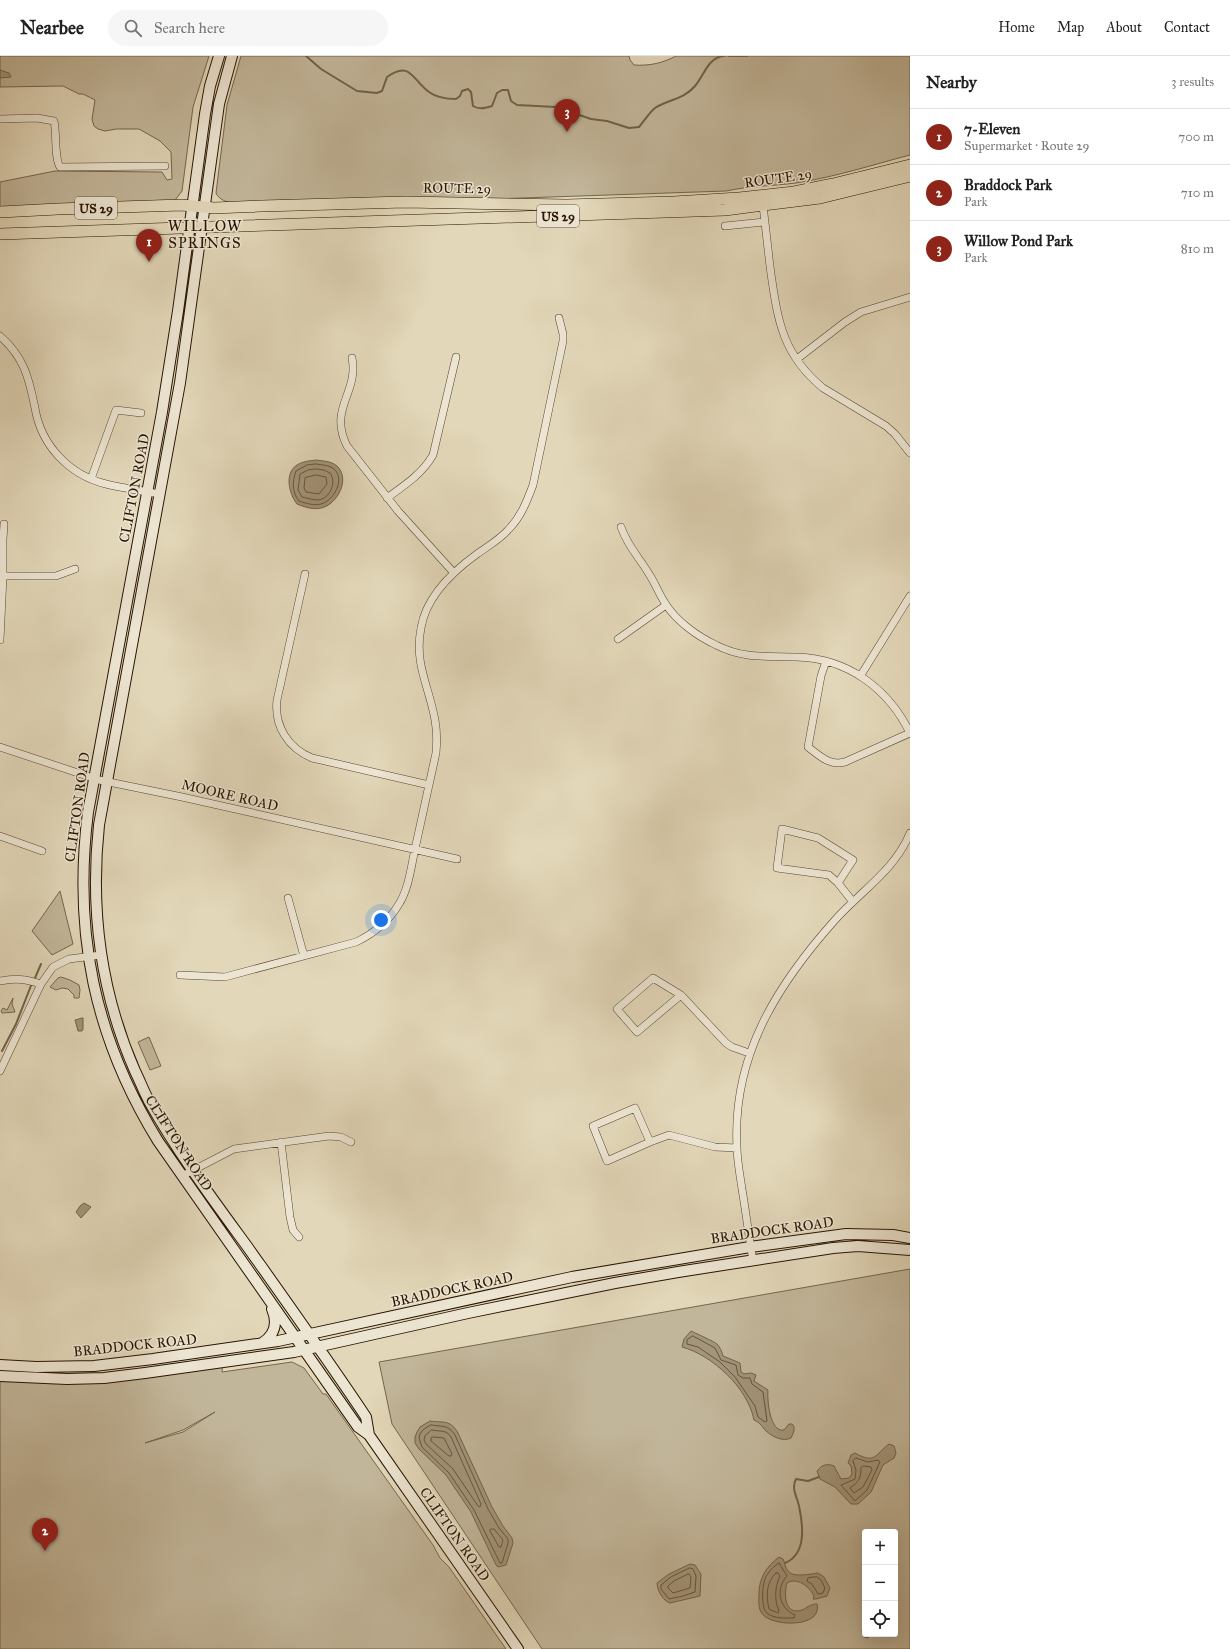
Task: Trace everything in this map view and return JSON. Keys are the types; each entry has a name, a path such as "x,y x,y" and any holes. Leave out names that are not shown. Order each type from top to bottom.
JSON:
{"main road":[{"name":"CLIFTON ROAD","path":"219,56 210,86 205,114 188,228 178,311 162,412 88,812 83,862 84,922 88,957 100,1014 111,1048 144,1118 182,1176 358,1427 369,1435 518,1649"},
{"name":"CLIFTON ROAD","path":"232,56 219,104 181,377 99,825 95,872 97,922 101,955 113,1010 128,1054 148,1100 179,1150 318,1346 366,1417 369,1435"},
{"name":"ROUTE 29","path":"0,212 89,208 182,206 204,208 405,202 566,206 739,198 794,192 910,165"},
{"name":"ROUTE 29","path":"0,234 667,213 763,206 820,198 910,176"},
{"name":"BRADDOCK ROAD","path":"0,1364 36,1367 94,1366 153,1360 261,1344 572,1277 750,1247 846,1234 893,1235 910,1238"},
{"name":"BRADDOCK ROAD","path":"0,1376 67,1379 104,1378 145,1374 304,1350 468,1313 615,1283 753,1260 858,1246 910,1250"},
{"path":"261,1344 269,1338 275,1328 275,1319 268,1298"}],"street":[{"path":"0,119 37,118 54,121 57,138 57,161 60,167 165,166"},
{"path":"763,206 778,320 787,343 807,373 818,384 886,426 895,434 910,453"},
{"path":"726,226 765,222"},
{"path":"797,359 856,315 874,307 910,297"},
{"path":"180,975 225,977 356,942 371,934 384,924 395,911 403,896 415,850 436,753 437,731 434,712 420,666 418,651 421,627 430,603 438,590 454,573 507,532 526,503 533,485 534,471 563,341 559,318"},
{"path":"0,336 17,353 26,371 38,422 44,437 59,458 74,470 91,479 105,484 160,494"},
{"path":"387,498 417,476 433,455 456,357"},
{"path":"352,358 354,366 353,377 340,414 341,429 347,446 387,498 454,573"},
{"path":"91,479 116,410 141,413"},
{"path":"0,640 4,524"},
{"path":"621,527 629,547 644,566 666,605 694,632 729,651 754,656 805,657 826,661 850,669 861,675 889,700 902,718 910,733 838,764 825,760 808,747 821,676 826,661"},
{"path":"3,576 56,576 75,569"},
{"path":"305,574 277,700 277,718 284,735 295,748 312,758 429,785"},
{"path":"861,675 910,596"},
{"path":"618,639 666,605"},
{"name":"MOORE ROAD","path":"0,747 106,782 182,797 457,859"},
{"path":"838,883 853,860 818,838 782,829 777,868 829,875 838,883 853,902"},
{"path":"753,1260 737,1148 738,1106 749,1053 762,1024 779,993 818,940 853,902 887,870 903,847 910,833"},
{"path":"0,836 42,851"},
{"path":"288,898 304,956"},
{"path":"0,1071 3,1057 41,984 53,967 68,959 101,955"},
{"path":"0,981 13,978 22,978 41,984"},
{"path":"681,995 637,1032 617,1008 653,978 681,995 726,1043 732,1047 749,1053"},
{"path":"650,1142 635,1108 593,1126 607,1161 650,1142 669,1136 715,1147 737,1148"},
{"path":"182,1176 234,1149 329,1136 341,1137 351,1142"},
{"path":"281,1142 290,1217 293,1230 299,1237"}],"shaded area":[{"path":"0,56 209,56 193,107 182,191 176,199 169,204 0,216 0,182 55,171 162,172 167,180 172,179 171,152 160,141 139,129 116,129 105,131 94,126 92,119 95,100 63,86 0,87"},
{"path":"241,56 629,56 634,65 645,65 656,64 676,56 910,56 910,155 839,174 796,183 726,191 375,203 234,204 221,199 216,193 227,105"},
{"path":"60,891 73,944 52,955 32,931"},
{"path":"61,977 79,985 79,998 74,998 74,995 68,989 62,988 56,990 50,987 58,978"},
{"path":"13,998 12,1004 15,1012 2,1013 1,1011 3,1008 7,1010"},
{"path":"149,1037 161,1066 150,1070 138,1042"},
{"path":"910,1269 910,1649 542,1649 392,1424 379,1362"},
{"path":"223,1362 222,1372 292,1362 304,1368 323,1394 326,1394 433,1545 440,1558 449,1567 506,1649 0,1649 0,1376 67,1379","holes":["215,1412 183,1432 145,1443 183,1430"]}],"water":[{"path":"0,70 9,73 11,77 0,78"},
{"path":"316,460 335,464 341,471 343,478 337,497 327,506 315,509 297,504 290,489 289,478 290,473 297,465"},
{"path":"83,1018 83,1029 82,1031 78,1031 75,1020"},
{"path":"84,1203 91,1207 81,1218 76,1212"},
{"path":"691,1331 717,1344 723,1356 740,1363 741,1372 744,1374 751,1373 756,1375 754,1381 768,1390 770,1415 775,1426 779,1430 784,1430 789,1424 794,1426 794,1431 791,1438 778,1438 766,1431 754,1420 744,1396 727,1374 705,1357 682,1347 684,1339"},
{"path":"430,1421 446,1422 458,1433 492,1507 512,1538 513,1543 506,1565 498,1567 496,1565 471,1512 446,1475 419,1449 415,1443 415,1437 420,1427"},
{"path":"889,1444 894,1446 896,1453 894,1458 883,1465 871,1492 858,1504 851,1504 835,1487 820,1479 817,1471 822,1466 826,1465 834,1466 841,1479 849,1478 852,1474 851,1466 848,1463 851,1455 855,1453 867,1458 875,1457"},
{"path":"779,1557 783,1559 786,1568 790,1573 802,1575 818,1573 824,1577 830,1588 827,1596 813,1599 814,1596 812,1592 806,1586 795,1581 787,1583 786,1598 789,1607 796,1611 802,1610 810,1605 817,1604 817,1612 812,1618 794,1623 783,1623 766,1617 761,1612 759,1605 760,1583 764,1573"},
{"path":"690,1564 695,1565 701,1574 700,1596 670,1603 667,1602 661,1595 657,1583 669,1574"}],"waterway":[{"path":"306,56 321,69 357,91 377,93 382,91 387,77 401,70 411,74 423,87 438,97 456,99 460,96 462,91 468,89 471,92 473,106 478,108 492,106 497,93 502,90 508,90 511,101 517,105 556,107 591,119 607,121 629,128 639,127 655,108 666,102 681,97 690,91 698,82 710,63 719,57 724,56"},
{"path":"729,56 747,56"},
{"path":"35,978 41,964"},
{"path":"2,1051 16,1024 32,983"},
{"path":"785,1563 792,1559 797,1553 802,1538 802,1522 794,1489 796,1479 808,1481 819,1477"}],"place":[{"name":"Willow Pond Park","path":"567,132"},
{"name":"7-Eleven","path":"149,262"},
{"name":"Braddock Park","path":"45,1551"}],"district":[{"name":"WILLOW SPRINGS","path":"205,234"}]}
